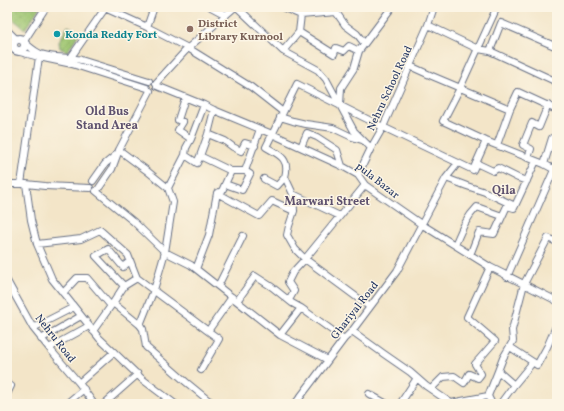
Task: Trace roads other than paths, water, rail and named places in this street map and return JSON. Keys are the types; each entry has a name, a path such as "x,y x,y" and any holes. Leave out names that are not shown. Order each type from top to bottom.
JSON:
{"street":[{"path":"16,45 46,7"},
{"path":"147,27 154,7"},
{"path":"210,7 226,15"},
{"path":"16,45 39,54 69,60 155,90 157,84 188,48 236,7 283,51 318,70 326,79 354,131 371,148"},
{"path":"282,7 301,15 338,9 345,25 357,34 364,43"},
{"path":"283,51 299,32 301,15 306,7"},
{"path":"340,105 341,88 354,68 358,51 392,7"},
{"name":"Nehru School Road","path":"358,175 383,127 428,25 434,7"},
{"path":"497,7 460,88 443,121 486,141 556,170"},
{"path":"524,7 528,7"},
{"path":"69,60 105,8 188,48 251,87 281,114 293,121 333,128 362,140"},
{"path":"490,52 501,23 557,47"},
{"path":"428,25 478,49 490,52 557,82"},
{"path":"7,30 16,45 39,57 81,60 154,81 157,84"},
{"path":"299,32 334,54 336,48 344,51 349,46 358,51"},
{"path":"39,57 23,184 37,244 52,279 99,338 138,374 175,404"},
{"path":"410,66 510,109"},
{"path":"97,189 112,169 118,152 149,89 147,85 150,81"},
{"name":"pula Bazar","path":"157,84 185,98 272,134 342,166 358,175 365,185 421,224 490,268 556,298"},
{"path":"264,178 277,186 285,178 287,170 285,162 266,147 297,84 473,170 486,141"},
{"path":"497,145 518,92 557,110"},
{"path":"185,98 178,120 183,122 178,130 190,140"},
{"path":"168,188 185,155 186,148 204,105"},
{"path":"528,158 531,149 523,145 532,124 539,127 548,105"},
{"path":"185,155 198,163 214,110"},
{"path":"245,171 260,129"},
{"path":"301,147 307,133 317,137 337,150 342,166"},
{"path":"208,134 225,141 241,151 245,143 255,146"},
{"path":"544,164 552,138 557,139"},
{"path":"90,188 90,183 93,182 105,164 118,152"},
{"path":"118,152 146,170 168,188 173,202 165,252 154,290 140,325"},
{"path":"200,156 231,171 245,171 250,174 242,190 225,184"},
{"path":"515,206 536,161"},
{"name":"Ghariyal Road","path":"295,404 397,271 446,178 458,163"},
{"path":"476,163 493,170 498,168 527,181"},
{"path":"507,277 556,170 557,163"},
{"path":"196,269 209,235 217,194 222,191 231,171"},
{"path":"285,178 293,194 294,212 286,234 295,249 305,259 370,307"},
{"path":"446,178 485,192 515,206"},
{"path":"93,182 98,184 97,189"},
{"path":"7,184 90,188 92,190 97,189 165,252 191,265 280,335 328,360"},
{"path":"289,300 294,291 288,282 293,272 365,185"},
{"path":"217,194 259,216 272,201 294,212"},
{"path":"293,194 340,216"},
{"path":"470,255 480,232 494,234 507,206 514,208 515,206"},
{"path":"455,245 470,213 477,207 502,216"},
{"path":"37,244 80,239 100,230 128,255 137,278 219,339 200,370"},
{"path":"218,286 243,236"},
{"path":"352,331 451,403 472,399 490,401 498,371 503,358 513,341 512,330 524,284 548,238 557,242"},
{"path":"124,286 96,256 108,249 123,268 130,261"},
{"path":"431,389 443,377 454,376 464,383 469,374 478,378 481,374 475,364 495,341 468,317 490,268"},
{"path":"208,331 255,276 344,339"},
{"path":"63,293 77,278 87,278 112,304 140,325 143,329 146,347 186,382 215,404"},
{"path":"48,348 91,328 112,304 124,286 137,278"},
{"name":"Nehru Road","path":"7,281 33,328 48,348 80,383 94,404"},
{"path":"33,328 74,307"},
{"path":"280,335 301,308"},
{"path":"41,339 81,316"},
{"path":"510,347 537,365 557,324"},
{"path":"80,383 114,352"},
{"path":"500,404 533,362"},
{"path":"498,371 514,385"},
{"path":"104,404 138,374"},
{"path":"400,404 417,378"},
{"path":"7,384 11,386 7,394"},
{"path":"66,404 84,390"},
{"path":"369,394 387,404"},
{"path":"160,404 167,398"}],"place":[{"name":"District Library Kurnool","path":"190,29"},
{"name":"Konda Reddy Fort","path":"57,34"}],"district":[{"name":"Old Bus Stand Area","path":"107,118"},
{"name":"Qila","path":"504,190"},
{"name":"Marwari Street","path":"327,201"}]}
